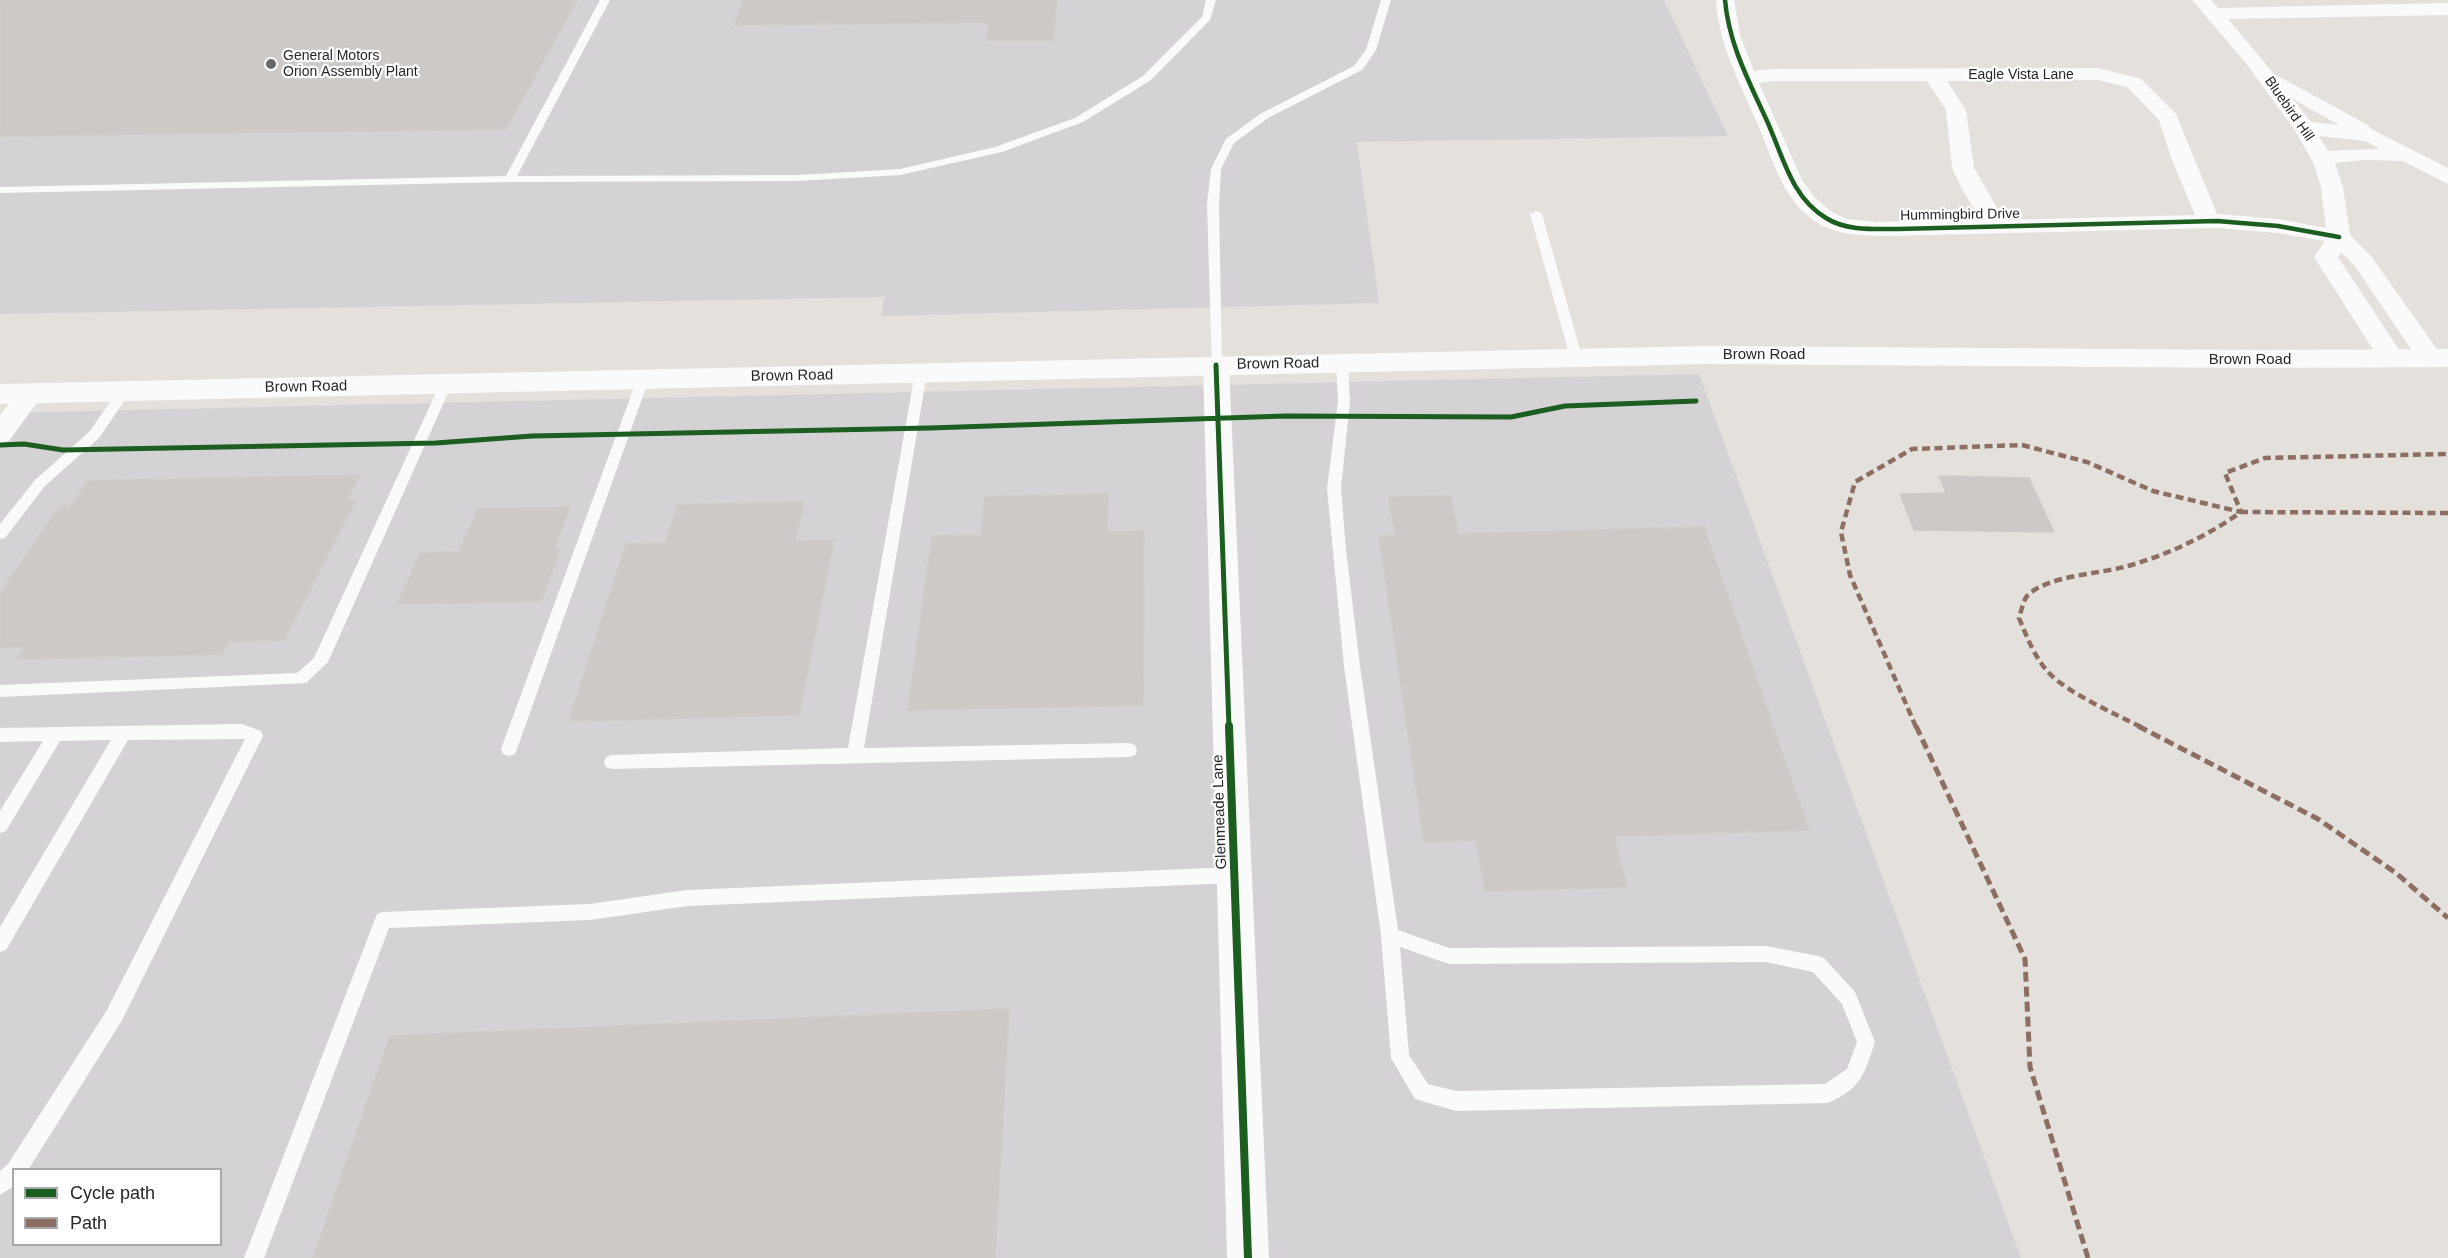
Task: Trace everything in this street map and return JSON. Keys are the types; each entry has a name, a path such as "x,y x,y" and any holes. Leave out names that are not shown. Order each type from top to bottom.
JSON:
{"main road":[{"name":"Brown Road","path":"0,394 1576,357 1836,354 2173,360 2439,358"}],"street":[{"name":"Hummingbird Drive","path":"1725,0 1725,12 1734,48 1800,194 1816,212 1836,224 1879,229 2209,220 2287,227 2340,237"},
{"path":"2207,7 2448,9"},
{"name":"Bluebird Hill","path":"2207,7 2265,75 2304,128 2322,158 2332,187 2340,237"},
{"name":"Eagle Vista Lane","path":"1747,78 1773,75 2098,74 2134,83 2169,118 2182,157 2209,220"},
{"path":"1934,75 1956,110 1963,168 1974,191 1997,226"},
{"path":"2265,75 2448,177"},
{"path":"2304,128 2371,135"},
{"path":"2322,158 2363,154 2412,158"},
{"path":"2392,359 2326,257 2340,237 2363,261 2439,358"},
{"name":"Glenmeade Lane","path":"1216,365 1248,1258"},
{"path":"0,434 31,393"}],"lane":[{"path":"510,179 605,0"},
{"path":"0,190 510,179 798,178 888,173 998,150 1079,120 1147,78 1207,18 1211,0"},
{"path":"1216,365 1213,204 1216,169 1230,141 1264,116 1358,68 1371,50 1386,0"},
{"path":"1536,214 1576,357"},
{"path":"1342,362 1344,401 1334,488 1338,540 1351,655 1390,935 1400,1058 1422,1092 1456,1101 1828,1093 1854,1075 1866,1042 1849,998 1818,963 1766,954 1449,956 1390,935"},
{"path":"855,755 921,373"},
{"path":"509,749 643,379"},
{"path":"0,691 301,679 320,662 447,384"},
{"path":"0,534 40,483 94,435 125,392"},
{"path":"0,735 242,731 255,736 114,1016 17,1168"},
{"path":"0,944 123,733"},
{"path":"0,826 56,734"},
{"path":"612,762 1129,750"},
{"path":"254,1258 383,920 590,912 687,898 1234,875"},
{"path":"0,1185 12,1174"}],"shaded area":[{"path":"0,0 1664,0 1728,136 1357,142 1379,303 881,316 885,297 0,314"},
{"path":"1699,374 2021,1258 0,1258 0,413"}],"building":[{"name":"General Motors Orion Assembly Plant","path":"0,0 577,0 506,129 0,136"},
{"path":"744,0 1057,0 1053,40 986,40 989,22 734,25"},
{"path":"360,475 347,500 356,500 284,640 228,642 222,654 17,659 26,647 0,647 0,593 60,506 71,506 88,481"},
{"path":"1939,476 2029,478 2054,532 1914,530 1900,494 1946,493"},
{"path":"1108,494 1107,532 1144,531 1143,705 908,710 932,536 981,535 985,497"},
{"path":"1451,496 1458,534 1704,527 1809,830 1614,836 1627,887 1485,891 1476,840 1424,842 1379,536 1395,535 1389,497"},
{"path":"804,502 795,541 834,540 799,715 569,721 626,544 666,543 677,505"},
{"path":"570,507 554,550 560,550 541,601 397,604 420,553 459,552 478,509"},
{"path":"1009,1009 995,1258 313,1258 390,1036"}],"marked path":[{"path":"2088,1258 2030,1067 2025,959 1922,740 1850,575 1841,532 1855,482 1912,449 2022,445 2087,462 2153,491 2241,512 2225,473 2265,458 2448,454"},
{"path":"2448,513 2241,512 2214,531 2169,551 2125,567 2047,584 2026,597 2019,618 2031,648 2049,673 2090,701 2318,819 2396,873 2448,918"}],"cycle path":[{"path":"1725,0 1730,35 1736,52 1791,180 1812,207 1835,223 1843,226 1898,229 2217,221 2278,226 2339,237"},
{"path":"1216,365 1248,1258"},
{"path":"0,445 24,444 63,450 436,443 532,436 930,428 1285,416 1511,417 1565,406 1696,401"}],"place":[{"name":"General Motors Orion Assembly Plant","path":"271,64"}]}
